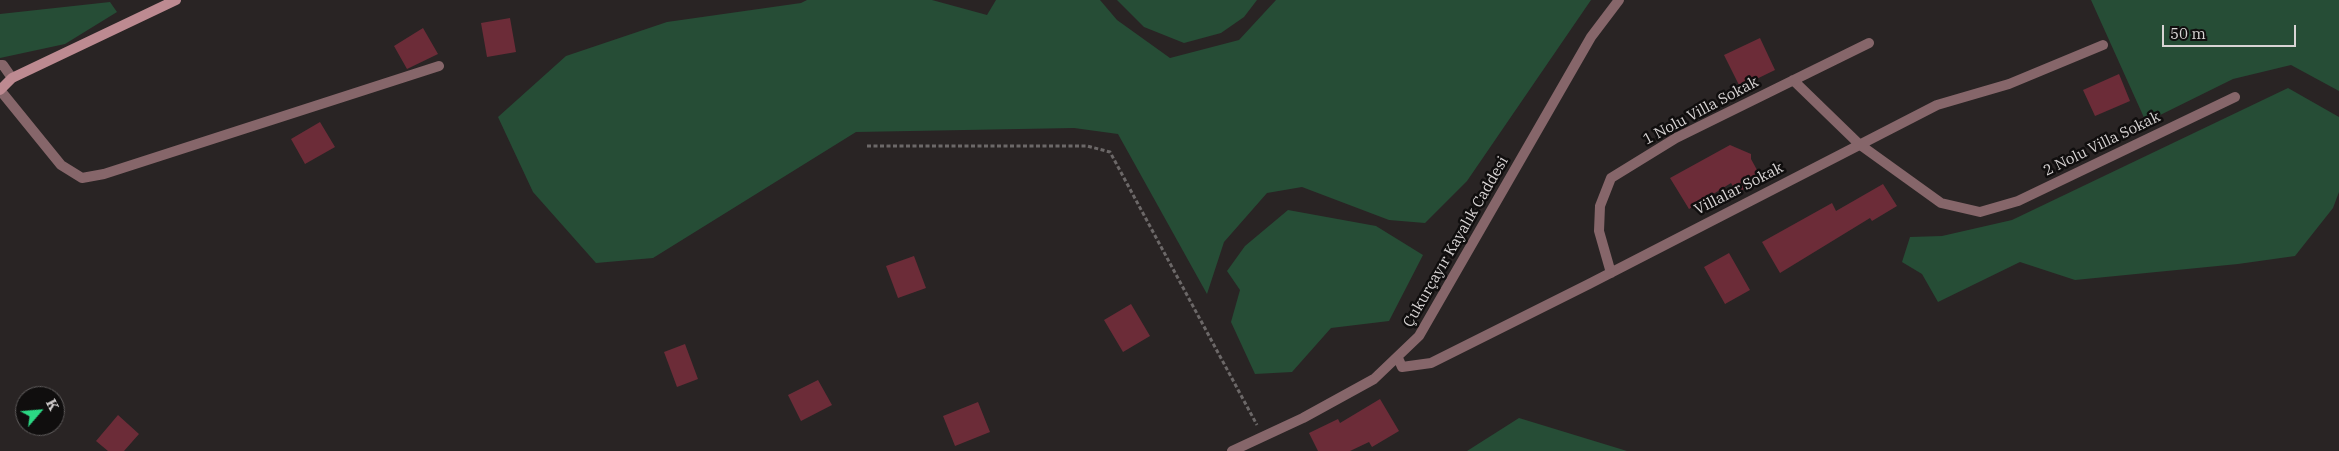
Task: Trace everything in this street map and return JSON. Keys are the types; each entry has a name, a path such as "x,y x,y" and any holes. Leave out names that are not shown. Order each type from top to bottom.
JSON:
{"street":[{"path":"176,0 12,78 0,90 61,165 82,178 104,174 439,66"},
{"name":"Çukurçayır Kayalık Caddesi","path":"1232,451 1303,418 1374,378 1398,358 1419,336 1591,36 1619,0"},
{"name":"1 Nolu Villa Sokak","path":"1611,273 1599,231 1600,206 1611,178 1676,138 1869,43"},
{"name":"Villalar Sokak","path":"1398,358 1402,367 1431,363 1611,273 1937,105 2009,84 2102,45"},
{"path":"0,65 3,65 12,78"},
{"path":"1794,80 1860,144"},
{"name":"2 Nolu Villa Sokak","path":"1860,144 1941,203 1980,212 2018,201 2236,97"}],"path":[{"path":"867,146 1087,146 1110,152 1263,436"}],"green space":[{"path":"807,0 932,0 987,15 996,0 1100,0 1117,20 1170,58 1239,40 1276,0 1591,0 1467,181 1425,223 1389,220 1302,187 1267,193 1224,242 1207,294 1118,134 1074,128 856,132 653,258 596,263 533,192 498,117 566,56 667,22 801,3"},
{"path":"1117,0 1257,0 1244,17 1221,33 1184,43 1144,27"},
{"path":"2091,0 2339,0 2339,91 2291,65 2233,79 2146,122"},
{"path":"110,2 117,12 65,44 0,58 0,14"},
{"path":"2288,88 2339,117 2339,192 2333,208 2295,256 2238,264 2075,280 2020,262 1938,302 1922,274 1902,262 1910,237 1942,236 2012,220"},
{"path":"1288,210 1376,226 1423,255 1389,321 1331,328 1292,372 1255,374 1231,322 1240,290 1227,271 1245,246"},
{"path":"1519,418 1627,451 1467,451"}],"building":[{"path":"510,18 516,52 487,57 481,23"},
{"path":"423,28 438,54 407,69 394,46"},
{"path":"1760,38 1775,70 1740,87 1724,55"},
{"path":"2119,74 2130,101 2095,116 2083,90"},
{"path":"320,122 335,147 305,164 291,139"},
{"path":"1730,145 1751,154 1751,159 1762,179 1737,193 1731,183 1689,209 1670,178"},
{"path":"1883,184 1897,206 1872,221 1870,218 1780,273 1762,242 1832,203 1836,211"},
{"path":"1729,253 1750,290 1725,304 1704,267"},
{"path":"914,256 926,288 898,298 886,266"},
{"path":"1131,304 1150,336 1123,352 1104,320"},
{"path":"685,344 698,379 677,387 664,352"},
{"path":"818,380 832,405 801,421 788,395"},
{"path":"1380,399 1399,431 1372,447 1369,442 1350,451 1318,451 1309,433 1338,419 1340,423"},
{"path":"978,402 990,432 955,446 943,416"},
{"path":"118,415 139,434 124,451 108,451 96,441"}]}
